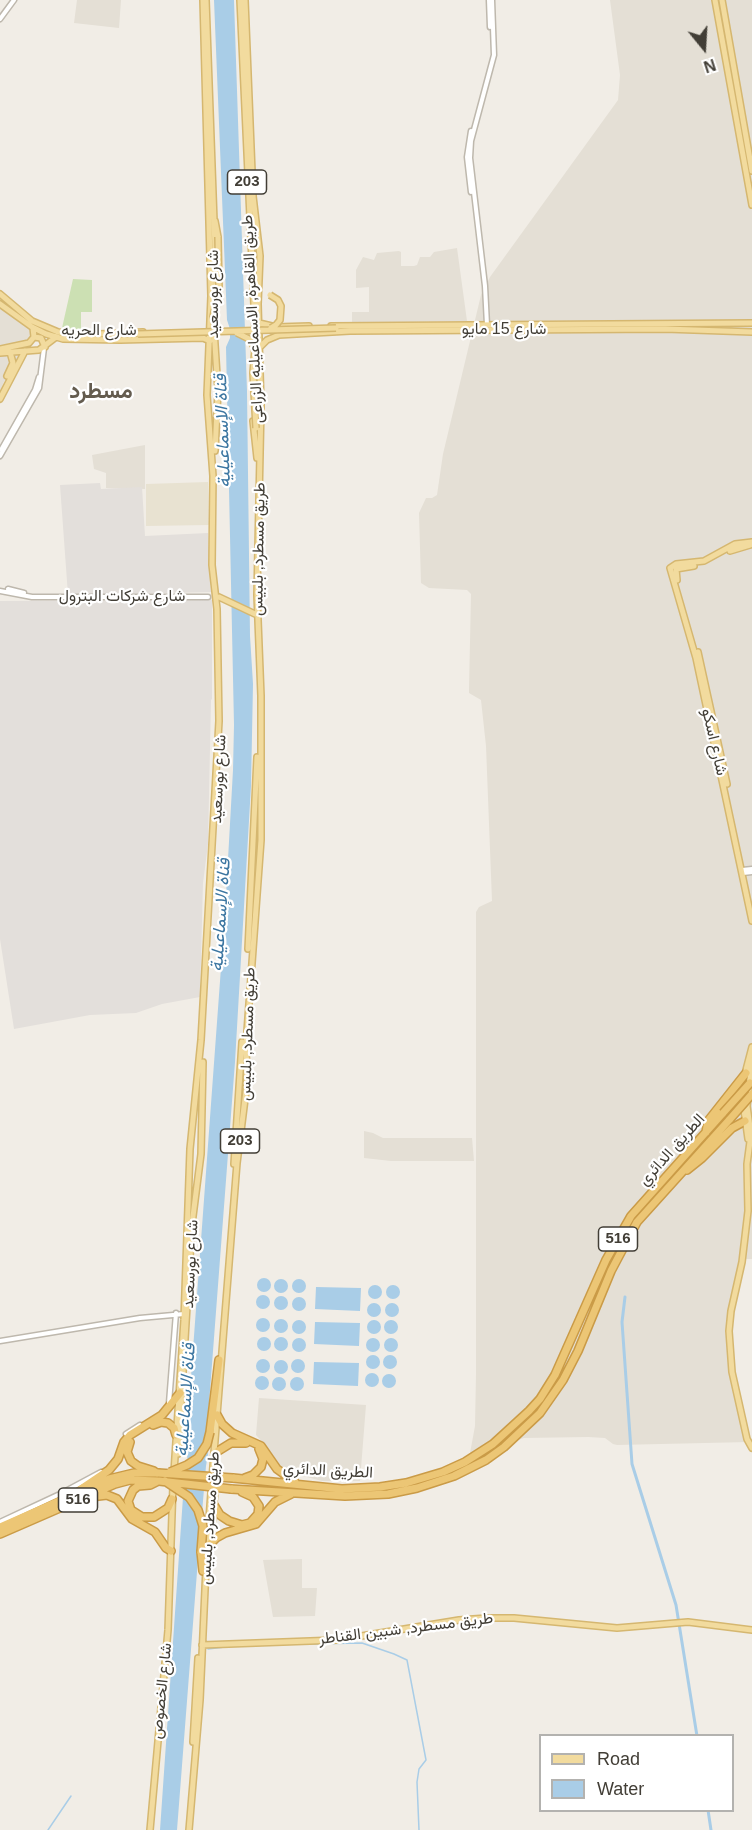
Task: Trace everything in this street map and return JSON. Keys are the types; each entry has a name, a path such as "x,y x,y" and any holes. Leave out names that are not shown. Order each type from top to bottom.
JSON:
{"highway":[{"name":"الطريق الدائري","path":"0,1534 122,1475 141,1473 231,1489 345,1496 410,1490 444,1476 506,1434 540,1399 561,1364 602,1270 627,1223 641,1203 723,1113 749,1078"},
{"path":"706,1132 708,1121 749,1078"},
{"name":"الطريق الدائري","path":"162,1477 297,1483 342,1489 368,1488 406,1483 467,1470 504,1447 549,1403 578,1350 628,1236 642,1215 752,1094"},
{"path":"682,1172 700,1161 732,1128 745,1121"},
{"path":"172,1499 165,1511 152,1518 139,1516 130,1508 128,1499 134,1488 153,1485 162,1477 195,1460 205,1447 210,1432 219,1360"},
{"path":"171,1551 166,1548 161,1538 153,1530 132,1519 117,1499 107,1495 82,1495 84,1486 114,1465 130,1435 162,1415 180,1394"},
{"path":"217,1417 232,1433 261,1446 277,1469 297,1483"},
{"path":"176,1435 171,1425 159,1422 134,1437 129,1443 127,1454 133,1463 162,1477 189,1497 198,1510 205,1548 203,1571"},
{"path":"218,1450 236,1442 252,1444 259,1449 263,1459 261,1467 251,1476 236,1479"},
{"path":"214,1505 220,1515 232,1523 242,1525 254,1521 259,1510 255,1499 249,1494 231,1489"},
{"path":"205,1548 225,1533 254,1526 275,1502 298,1493"},
{"name":"الطريق الدائري","path":"0,1527 82,1495"}],"main road":[{"name":"شارع بورسعيد","path":"171,1551 192,1224 201,1157 202,1067 212,943 222,755 221,600 215,565 215,447 218,401 214,351 216,283 205,0"},
{"name":"شارع بورسعيد","path":"171,1551 190,1156 201,1040 219,721 217,609 212,565 213,476 207,400 210,285 205,0"},
{"name":"طريق القاهرة, الاسماعيليه الزراعى","path":"240,0 255,327 252,364 257,377 260,437"},
{"name":"طريق القاهرة, الاسماعيليه الزراعى","path":"245,0 253,196 260,254 258,304 260,437 258,452"},
{"path":"715,0 752,171"},
{"path":"722,0 738,114"},
{"path":"740,122 752,205"},
{"path":"213,213 218,237 219,289 213,317 215,325 223,330"},
{"path":"250,246 255,248 259,245"},
{"path":"251,256 255,253 260,254"},
{"path":"258,304 262,298 270,295 280,303 280,320 274,327 261,330"},
{"path":"0,299 23,318"},
{"name":"شارع الحريه","path":"23,318 63,333 128,333 210,327"},
{"name":"شارع الحريه","path":"23,318 32,327 56,337 76,340 202,338 210,341"},
{"name":"شارع 15 مايو","path":"260,323 268,326 350,328 752,327"},
{"name":"شارع 15 مايو","path":"252,364 256,365 260,350 271,338 350,328 487,325 708,327"},
{"path":"268,326 263,332 266,337 271,338"},
{"path":"32,327 34,337"},
{"path":"128,333 138,335 237,333 350,328"},
{"path":"201,329 204,334 202,338"},
{"path":"120,340 138,335 223,330 336,329"},
{"path":"237,333 249,339 255,348 253,373 258,452"},
{"path":"0,351 28,344 34,337"},
{"path":"34,337 42,338 41,352"},
{"path":"11,355 25,351 41,352 56,337"},
{"path":"0,351 20,359"},
{"path":"0,399 25,351"},
{"path":"0,391 12,366 11,355"},
{"path":"252,364 254,438 258,452"},
{"path":"207,386 209,390 218,386"},
{"path":"207,400 214,397 218,401"},
{"name":"طريق مسطرد, بلبيس","path":"187,1830 203,1571 240,1082 253,857 259,695 254,613 258,452"},
{"name":"طريق مسطرد, بلبيس","path":"187,1830 200,1700 205,1548 237,1163 247,1083 247,1025 261,833 261,696 257,620 258,452"},
{"name":"شارع اسكو","path":"752,544 736,546 704,563 673,569 692,630 752,900"},
{"path":"221,600 254,613"},
{"path":"253,840 255,843 258,842 261,833"},
{"path":"253,857 255,848 258,847 260,850"},
{"name":"شارع اسكو","path":"747,871 752,921"},
{"path":"748,1150 745,1121 752,1048"},
{"path":"749,1444 731,1366 729,1326 748,1211 746,1171 751,1129 747,1106 752,1060"},
{"path":"240,1082 244,1080 247,1083"},
{"path":"191,1142 197,1147 201,1143"},
{"path":"190,1156 197,1153 201,1157"},
{"path":"205,1548 211,1539 220,1424 217,1417"},
{"name":"شارع الخصوص","path":"150,1830 156,1747 163,1692 171,1551"},
{"name":"طريق مسطرد, شبين القناطر","path":"202,1645 349,1642 472,1619 514,1618 617,1628 678,1622 752,1630"}],"street":[{"path":"0,17 12,0"},
{"path":"487,325 485,290 467,165 467,149 494,49 491,0"},
{"path":"0,456 37,386 41,352"},
{"path":"0,451 16,427"},
{"name":"شارع شركات البترول","path":"0,590 29,597 208,597"},
{"path":"7,1339 184,1310"},
{"path":"0,1341 30,1334 184,1310"},
{"path":"0,1522 60,1494 107,1468 114,1461 127,1434 166,1408 170,1400 176,1313"}],"shaded area":[{"path":"77,0 121,0 119,28 74,23"},
{"path":"610,0 752,0 752,1259 743,1259 730,1316 733,1366 749,1442 617,1445 605,1438 524,1438 504,1445 468,1464 475,1426 476,1374 476,912 479,907 492,901 486,746 481,700 469,693 471,594 467,590 429,588 421,583 419,513 426,498 437,495 443,454 481,295 490,277 618,100 620,75"},
{"path":"457,248 467,321 352,323 352,312 369,312 369,287 356,288 356,270 363,257 374,260 377,253 399,251 401,252 401,266 414,266 417,265 420,257 430,257 434,252"},
{"path":"0,298 32,324 32,343 0,391"},
{"path":"145,445 145,489 106,488 106,473 94,469 92,455"},
{"path":"208,482 209,525 146,526 146,484"},
{"path":"100,483 101,489 142,487 145,536 208,533 211,592 68,595 60,485"},
{"path":"212,600 208,844 203,883 200,997 162,1004 136,1013 90,1015 14,1029 0,939 0,601"},
{"path":"364,1131 383,1138 472,1138 474,1161 391,1161 364,1158"},
{"path":"259,1398 366,1405 360,1481 322,1481 284,1471 256,1435"},
{"path":"302,1559 302,1588 317,1588 315,1616 273,1617 263,1560"}],"green space":[{"path":"73,279 92,280 92,312 81,312 81,330 62,328"}],"water":[{"path":"214,0 234,0 247,391 250,636 253,684 251,786 235,1062 206,1443 208,1454 177,1830 160,1830 183,1497 188,1464 186,1445 225,913 233,770 226,347 230,338 230,329 227,320"},
{"path":"264,1278 269,1280 271,1285 269,1290 264,1292 259,1290 257,1285 259,1280"},
{"path":"281,1279 286,1281 288,1286 286,1291 281,1293 276,1291 274,1286 276,1281"},
{"path":"299,1279 304,1281 306,1286 304,1291 299,1293 294,1291 292,1286 294,1281"},
{"path":"375,1285 380,1287 382,1292 380,1297 375,1299 370,1297 368,1292 370,1287"},
{"path":"393,1285 398,1287 400,1292 398,1297 393,1299 388,1297 386,1292 388,1287"},
{"path":"316,1287 361,1288 360,1311 315,1309"},
{"path":"263,1295 268,1297 270,1302 268,1307 263,1309 258,1307 256,1302 258,1297"},
{"path":"281,1296 286,1298 288,1303 286,1308 281,1310 276,1308 274,1303 276,1298"},
{"path":"299,1297 304,1299 306,1304 304,1309 299,1311 294,1309 292,1304 294,1299"},
{"path":"374,1303 379,1305 381,1310 379,1315 374,1317 369,1315 367,1310 369,1305"},
{"path":"392,1303 397,1305 399,1310 397,1315 392,1317 387,1315 385,1310 387,1305"},
{"path":"263,1318 268,1320 270,1325 268,1330 263,1332 258,1330 256,1325 258,1320"},
{"path":"281,1319 286,1321 288,1326 286,1331 281,1333 276,1331 274,1326 276,1321"},
{"path":"299,1320 304,1322 306,1327 304,1332 299,1334 294,1332 292,1327 294,1322"},
{"path":"374,1320 379,1322 381,1327 379,1332 374,1334 369,1332 367,1327 369,1322"},
{"path":"391,1320 396,1322 398,1327 396,1332 391,1334 386,1332 384,1327 386,1322"},
{"path":"315,1322 360,1323 359,1346 314,1344"},
{"path":"264,1337 269,1339 271,1344 269,1349 264,1351 259,1349 257,1344 259,1339"},
{"path":"281,1337 286,1339 288,1344 286,1349 281,1351 276,1349 274,1344 276,1339"},
{"path":"299,1338 304,1340 306,1345 304,1350 299,1352 294,1350 292,1345 294,1340"},
{"path":"373,1338 378,1340 380,1345 378,1350 373,1352 368,1350 366,1345 368,1340"},
{"path":"391,1338 396,1340 398,1345 396,1350 391,1352 386,1350 384,1345 386,1340"},
{"path":"373,1355 378,1357 380,1362 378,1367 373,1369 368,1367 366,1362 368,1357"},
{"path":"390,1355 395,1357 397,1362 395,1367 390,1369 385,1367 383,1362 385,1357"},
{"path":"263,1359 268,1361 270,1366 268,1371 263,1373 258,1371 256,1366 258,1361"},
{"path":"298,1359 303,1361 305,1366 303,1371 298,1373 293,1371 291,1366 293,1361"},
{"path":"281,1360 286,1362 288,1367 286,1372 281,1374 276,1372 274,1367 276,1362"},
{"path":"314,1362 359,1363 358,1386 313,1384"},
{"path":"372,1373 377,1375 379,1380 377,1385 372,1387 367,1385 365,1380 367,1375"},
{"path":"389,1374 394,1376 396,1381 394,1386 389,1388 384,1386 382,1381 384,1376"},
{"path":"262,1376 267,1378 269,1383 267,1388 262,1390 257,1388 255,1383 257,1378"},
{"path":"279,1377 284,1379 286,1384 284,1389 279,1391 274,1389 272,1384 274,1379"},
{"path":"297,1377 302,1379 304,1384 302,1389 297,1391 292,1389 290,1384 292,1379"}],"waterway":[{"path":"625,1297 622,1322 632,1464 676,1605 697,1734"},
{"path":"311,1644 362,1643 407,1660 426,1760 419,1769 417,1782 419,1830"},
{"path":"208,1649 225,1647"},
{"path":"48,1830 71,1796"},
{"path":"708,1812 711,1830"}],"district":[{"name":"مسطرد","path":"101,392"}],"water label":[{"name":"قناة الإسماعيلية","path":"223,431"},
{"name":"قناة الإسماعيلية","path":"221,915"},
{"name":"قناة الإسماعيلية","path":"186,1400"}]}
